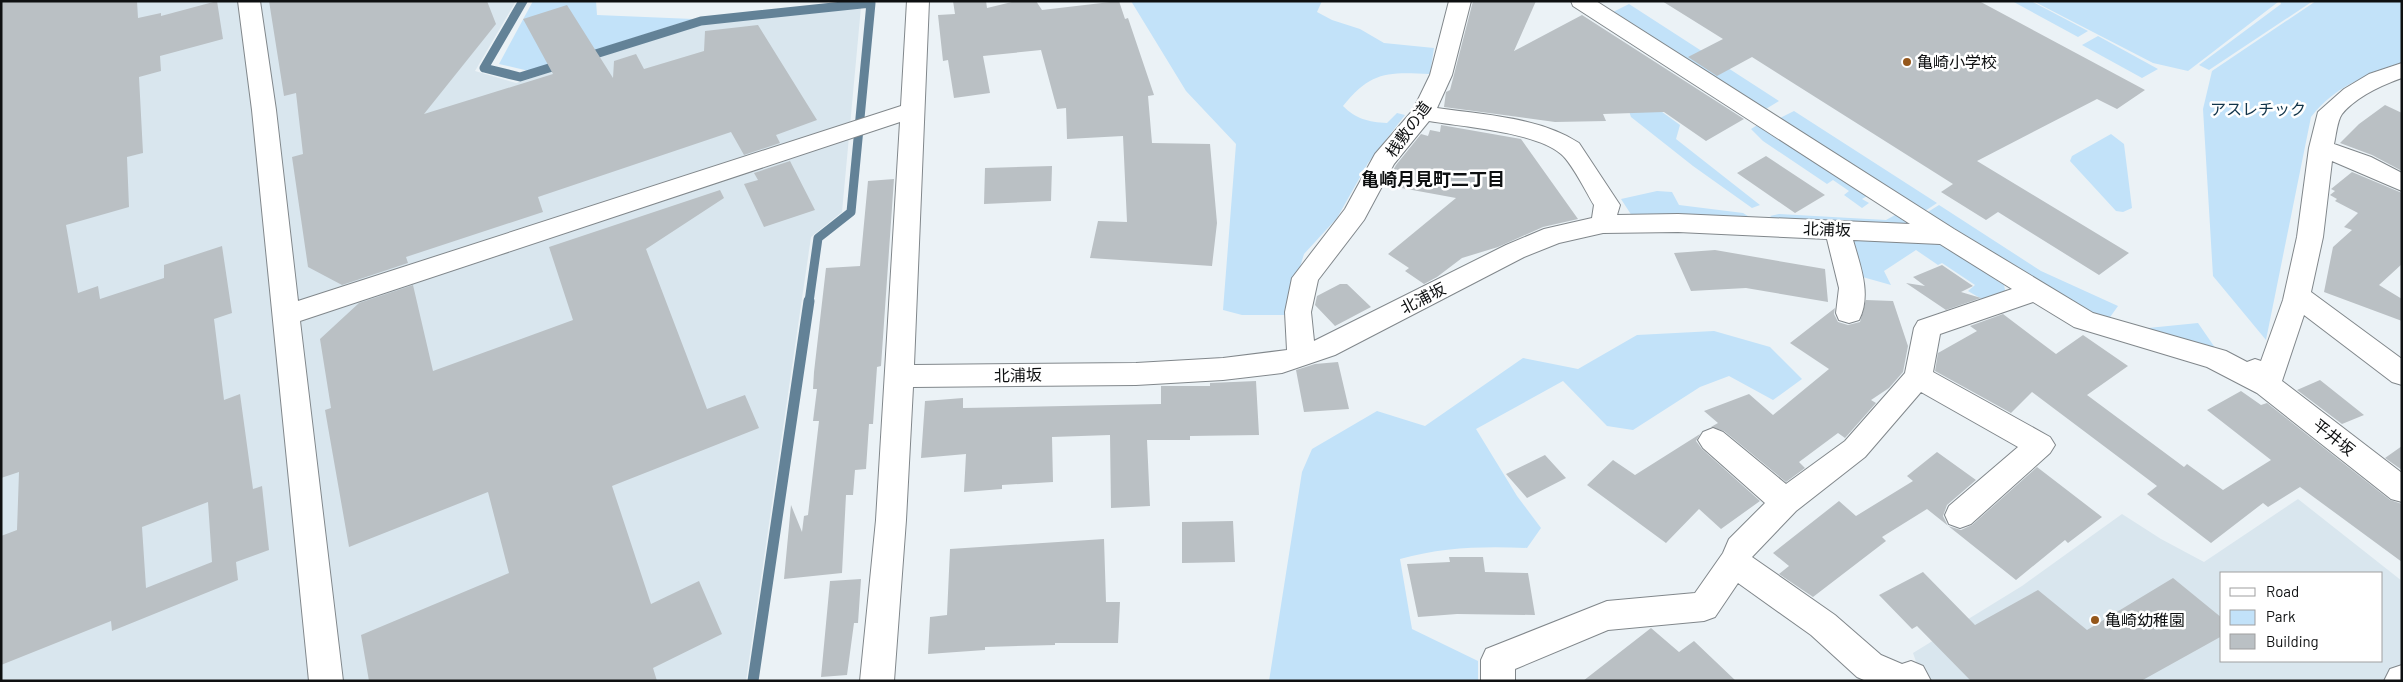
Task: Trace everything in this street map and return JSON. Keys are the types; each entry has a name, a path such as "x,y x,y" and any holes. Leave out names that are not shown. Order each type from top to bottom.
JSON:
{"street":[{"path":"248,1 264,110 326,681"},
{"path":"876,681 891,520 900,376 918,1"},
{"name":"桟敷の道","path":"1300,355 1298,312 1305,278 1356,214 1384,160 1423,113 1441,75 1460,1"},
{"path":"1581,1 1944,236 2084,320 2216,359 2267,385"},
{"path":"2267,385 2297,296 2310,237 2321,148 2330,112 2352,94 2402,70"},
{"path":"2378,80 2402,93"},
{"path":"287,315 912,110"},
{"path":"1423,113 1534,131 1562,143 1571,149 1607,205 1603,224"},
{"path":"2321,148 2362,163 2402,183"},
{"name":"北浦坂","path":"900,376 1146,373 1223,369 1282,362 1325,348 1545,238 1603,224 1678,223 1838,229 1944,236"},
{"path":"1838,229 1852,288 1849,313"},
{"path":"1498,681 1498,660 1607,616 1704,607 1734,562 1740,549 1785,502 1855,449 1918,378 1928,328 2035,291"},
{"path":"2297,296 2402,374"},
{"path":"2236,348 2267,385"},
{"path":"1918,378 2040,445 1960,515"},
{"name":"平井坂","path":"2267,385 2402,490"},
{"path":"1713,440 1785,502"},
{"path":"1734,562 1823,625 1869,666 1901,680 1911,677 1914,681"}],"shaded area":[{"path":"1,1 516,1 475,71 516,83 701,25 861,7 842,212 811,237 746,681 1,681"},
{"name":"亀崎幼稚園","path":"2298,499 2402,581 2402,681 1929,681 1919,670 1913,653 2022,586 2122,514 2161,539 2204,562"}],"green space":[{"path":"533,1 596,1 597,15 693,19 529,71 499,64"},
{"path":"1131,1 1322,1 1317,12 1332,20 1360,29 1384,43 1434,48 1430,74 1403,73 1381,76 1362,86 1343,106 1358,117 1374,122 1387,123 1397,113 1405,115 1368,163 1337,218 1304,254 1285,315 1242,315 1223,310 1236,144 1186,91"},
{"path":"2012,1 2031,1 2088,31 2078,37"},
{"path":"2033,1 2278,2 2188,71 2153,63"},
{"path":"2280,1 2313,1 2209,70 2199,65 2281,4"},
{"name":"アスレチック","path":"2316,1 2402,1 2402,64 2376,73 2341,89 2311,117 2266,340 2213,276 2203,109 2212,71"},
{"path":"1629,4 1779,101 1761,112 1611,13"},
{"path":"2098,36 2158,69 2142,78 2082,45"},
{"path":"1636,93 1680,125 1676,139 1760,205 1752,208 1693,166 1631,117 1627,105"},
{"path":"1794,111 1937,203 1922,213 1778,119"},
{"path":"1759,124 1867,196 1862,199 1869,203 1862,208 1844,195 1849,191 1833,180 1827,184 1763,141 1751,129"},
{"path":"2111,134 2124,144 2132,208 2123,212 2116,211 2070,161 2072,156"},
{"path":"1657,191 1672,192 1679,205 1743,213 1756,221 1632,216 1621,199"},
{"path":"1939,205 2041,271 2118,306 2108,320 2026,282 1923,215"},
{"path":"1779,214 1886,220 1897,214 1916,228 1779,222 1770,216"},
{"path":"1846,237 1942,244 2004,285 2006,295 1985,301 1968,291 1975,285 1942,263 1938,265 1916,250 1884,271 1891,285 1859,276"},
{"path":"2121,323 2148,328 2198,323 2218,352"},
{"path":"1714,331 1770,347 1802,379 1773,400 1729,376 1700,387 1633,430 1607,426 1563,381 1476,429 1517,496 1541,528 1527,548 1464,548 1400,559 1412,629 1478,661 1478,681 1269,681 1302,472 1312,449 1377,411 1425,426 1523,358 1578,369 1637,335"}],"building":[{"path":"1,1 137,1 138,18 161,13 161,16 217,1 223,39 160,56 161,71 139,77 143,153 127,157 129,207 66,225 78,293 98,286 100,299 164,278 164,265 222,246 232,313 214,319 224,400 240,394 253,489 262,486 269,550 236,562 238,580 112,631 111,621 1,665 1,536 17,530 19,472 1,478","holes":["208,502 212,562 146,588 142,527"]},
{"path":"269,1 487,1 496,24 424,114 553,74 523,19 567,5 613,78 614,61 636,54 644,69 704,51 705,31 758,25 817,120 776,135 780,143 744,155 731,132 538,197 543,212 406,257 408,263 342,285 308,267 292,157 303,154 296,93 284,96"},
{"path":"953,1 986,1 987,8 1016,1 1036,1 1042,10 1119,1 1125,19 1128,18 1154,95 1148,96 1152,143 1210,144 1217,223 1212,266 1090,258 1098,221 1127,222 1123,136 1067,139 1066,108 1057,109 1041,50 983,56 990,93 954,98 948,60 943,61 938,15 955,14"},
{"path":"1473,1 1536,1 1514,51 1582,15 1744,119 1706,141 1664,112 1603,114 1606,121 1555,122 1444,107 1446,92 1450,90"},
{"name":"亀崎小学校","path":"1662,1 1979,1 2145,90 2117,109 2097,99 1977,161 2129,253 2099,275 1998,212 1986,220 1941,192 1953,184 1752,57 1717,76 1688,57 1723,39"},
{"path":"2385,105 2402,113 2402,171 2372,155 2340,143 2359,124"},
{"path":"1441,125 1521,139 1578,219 1543,227 1498,247 1462,258 1437,277 1424,284 1405,271 1409,268 1388,254 1456,198 1385,185 1396,165 1421,134 1428,136 1430,130 1440,132"},
{"path":"1766,156 1825,195 1795,213 1737,173"},
{"path":"790,161 815,210 764,227 744,184 758,180 754,173"},
{"path":"1052,166 1051,201 984,204 985,168"},
{"path":"2352,172 2402,193 2402,264 2379,285 2402,299 2402,321 2324,292 2333,247 2352,230 2344,227 2358,213 2335,201 2337,199 2330,195 2335,191 2331,189"},
{"path":"894,179 881,366 877,367 873,424 869,424 866,469 855,470 853,495 846,495 842,573 784,579 791,505 802,532 804,516 808,515 819,421 813,421 817,389 813,389 814,372 826,268 860,266 868,181"},
{"path":"720,190 724,198 646,249 707,409 745,395 759,428 612,486 651,604 699,581 722,634 653,668 657,681 369,681 361,635 509,573 488,492 349,547 325,410 331,408 320,339 359,303 413,285 433,371 573,320 549,247"},
{"path":"1715,250 1825,269 1828,302 1746,288 1691,291 1674,253"},
{"path":"1942,265 1973,286 1961,292 1981,298 1946,310 1906,283 1925,286 1913,277"},
{"path":"1340,284 1347,284 1371,307 1335,326 1315,305 1317,296"},
{"path":"1866,300 1893,301 1908,346 1903,372 1889,388 1871,400 1876,403 1845,438 1838,433 1799,462 1805,468 1786,482 1724,431 1711,427 1718,423 1704,411 1749,394 1773,415 1829,369 1790,343 1835,308 1834,314 1838,322 1848,325 1860,322"},
{"path":"2003,314 2056,354 2083,335 2128,366 2087,395 2184,467 2187,464 2223,490 2271,460 2207,410 2241,391 2261,405 2267,403 2390,500 2402,504 2402,562 2300,487 2268,507 2263,503 2211,543 2147,494 2157,486 2032,392 2011,413 1935,371 1938,353 1977,331 1970,326"},
{"path":"1338,362 1349,409 1304,412 1296,370 1315,364"},
{"path":"2320,380 2364,415 2342,424 2297,390"},
{"path":"1256,381 1259,435 1190,436 1190,440 1147,440 1150,506 1111,508 1110,435 1052,437 1053,482 1002,485 1002,489 964,492 966,454 921,458 925,401 963,398 963,408 1161,404 1161,386 1210,386 1210,383"},
{"path":"1700,434 1696,441 1702,449 1760,501 1721,529 1699,509 1666,543 1587,485 1613,460 1635,475"},
{"path":"2402,446 2402,470 2385,458"},
{"path":"1937,452 1976,480 1947,505 1943,516 1948,526 1927,509 1882,537 1886,541 1813,597 1779,574 1789,566 1773,553 1839,501 1856,516 1913,481 1907,476"},
{"path":"1545,455 1566,478 1527,498 1506,474"},
{"path":"2037,467 2102,517 2068,543 2065,540 2016,580 1949,526 1961,530 1972,525"},
{"path":"1233,521 1235,562 1182,563 1182,522"},
{"path":"1104,539 1106,602 1120,602 1118,643 1055,643 1055,645 985,647 985,650 928,654 930,617 947,615 950,549"},
{"path":"1449,557 1483,557 1485,572 1528,573 1535,615 1457,614 1418,617 1407,564 1450,562"},
{"path":"1923,572 1975,625 2038,590 2087,630 2173,578 2220,616 2220,637 2141,681 1971,681 1917,626 1912,629 1879,595"},
{"path":"861,579 858,623 854,623 847,675 821,677 830,581"},
{"path":"1651,628 1679,652 1694,641 1736,681 1583,681"}],"waterway":[{"path":"523,1 484,68 520,77 562,64"},
{"path":"586,57 701,21 871,3 851,212 818,238 809,302"},
{"path":"753,681 809,301"}],"place":[{"name":"亀崎小学校","path":"1907,62"},
{"name":"亀崎幼稚園","path":"2095,620"}],"district":[{"name":"亀崎月見町二丁目","path":"1433,180"}]}
